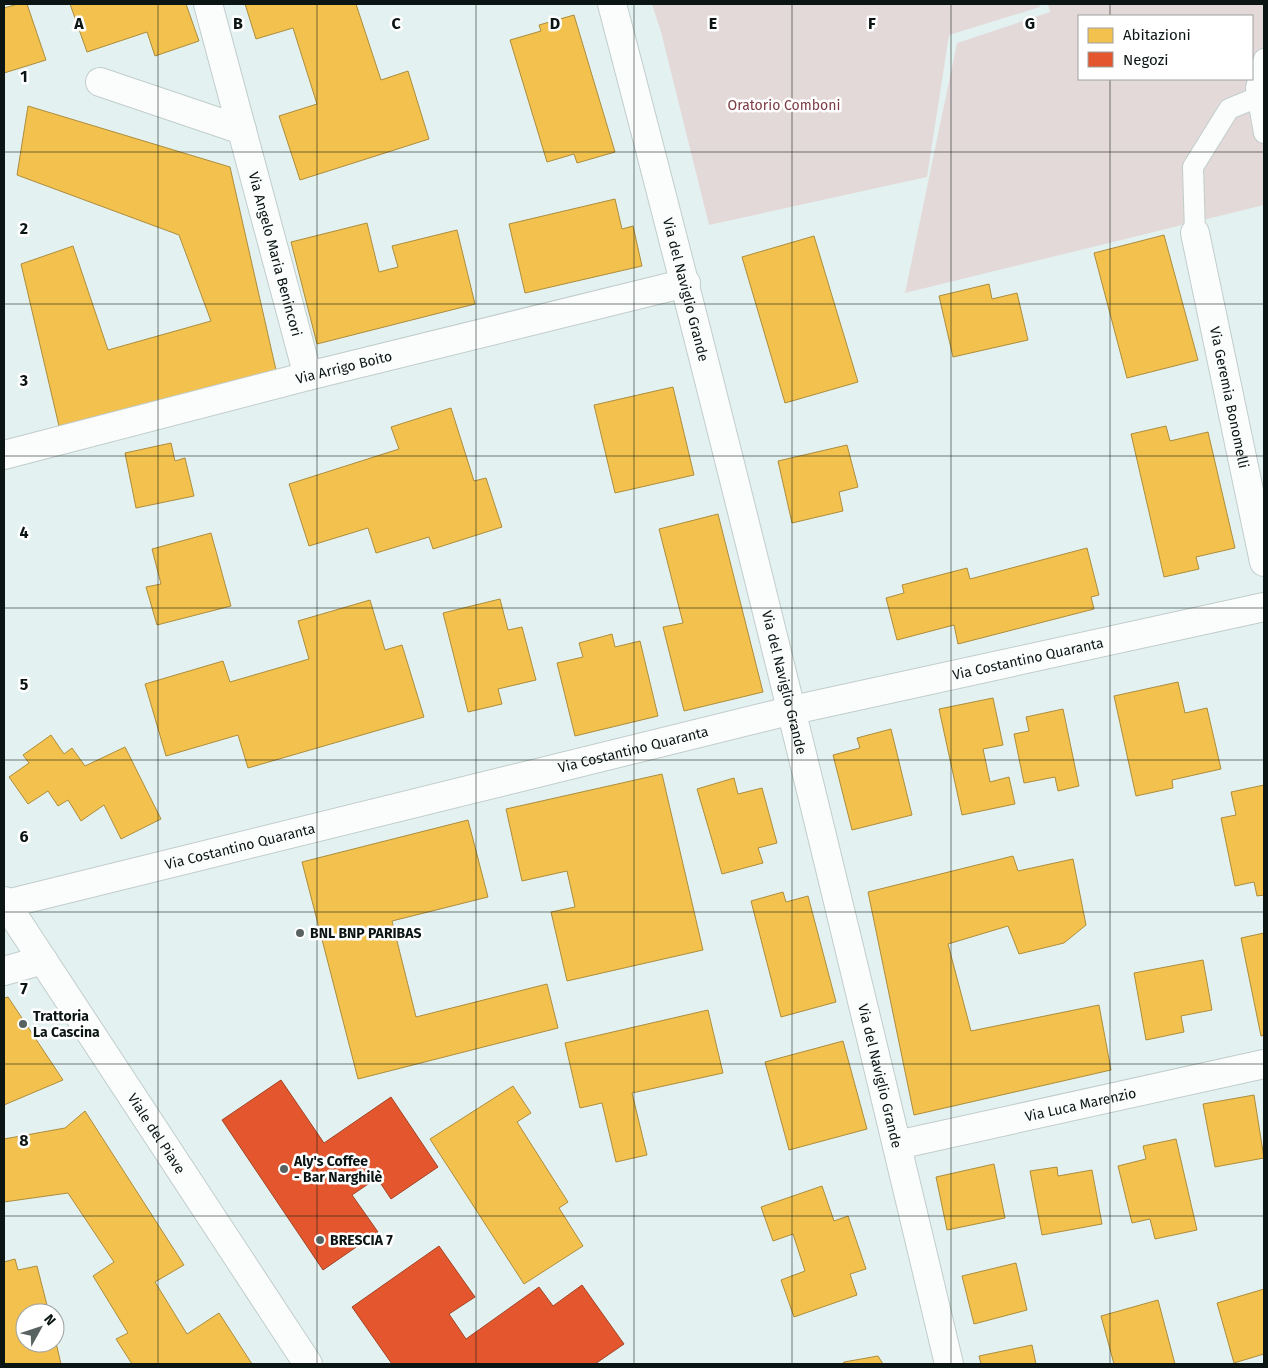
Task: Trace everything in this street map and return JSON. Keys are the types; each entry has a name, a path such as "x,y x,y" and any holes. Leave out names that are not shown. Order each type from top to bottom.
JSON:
{"street":[{"name":"Via Angelo Maria Benincori","path":"208,4 308,376"},
{"name":"Via del Naviglio Grande","path":"612,4 686,283 793,710 949,1364"},
{"path":"100,82 242,130"},
{"name":"Via Geremia Bonomelli","path":"1195,233 1264,562"},
{"name":"Via Arrigo Boito","path":"4,455 308,376 686,283"},
{"name":"Via Costantino Quaranta","path":"5,903 793,710 1264,607"},
{"name":"Viale del Piave","path":"5,903 308,1364"},
{"path":"4,971 43,960"},
{"name":"Via Luca Marenzio","path":"897,1145 1264,1064"}],"lane":[{"path":"1264,59 1256,88 1264,133"},
{"path":"1195,233 1193,167 1229,109 1258,97"}],"green space":[{"name":"Oratorio Comboni","path":"652,4 1039,4 1040,7 949,35 927,177 709,225 661,32"},
{"path":"1048,4 1264,4 1264,205 905,293 957,43 1050,12"}],"building: Abitazioni":[{"path":"18,4 27,4 46,60 4,73 4,8"},
{"path":"70,4 186,4 199,41 155,56 147,32 87,52"},
{"path":"245,4 356,4 381,80 408,71 429,139 300,180 279,116 317,104 293,28 256,39"},
{"path":"574,15 615,152 577,163 574,154 547,162 510,40 541,31 539,25"},
{"path":"28,106 230,167 276,370 59,426 21,264 73,246 108,350 211,321 179,235 17,175"},
{"path":"615,199 622,229 633,226 642,266 525,293 509,224"},
{"path":"367,223 379,272 398,267 392,246 457,230 475,304 317,344 291,242"},
{"path":"1164,235 1198,360 1127,378 1094,253"},
{"path":"814,236 858,382 785,403 742,257"},
{"path":"989,284 992,299 1017,293 1028,340 953,357 939,296"},
{"path":"673,387 694,475 615,493 594,405"},
{"path":"451,408 474,481 486,478 502,527 433,549 429,537 376,553 368,528 309,546 289,484 399,449 391,427"},
{"path":"1166,426 1170,441 1208,432 1235,548 1196,557 1199,569 1164,577 1131,434"},
{"path":"171,443 175,461 185,458 194,496 136,508 125,453"},
{"path":"847,445 858,487 839,492 843,511 792,523 778,461"},
{"path":"718,514 763,692 684,711 663,627 683,623 659,529"},
{"path":"211,533 231,606 157,625 146,587 161,584 152,549"},
{"path":"1087,548 1099,595 1091,597 1094,609 958,644 954,625 897,640 886,598 904,593 902,585 967,568 970,579"},
{"path":"500,599 508,630 522,627 536,680 498,689 502,704 468,712 443,613"},
{"path":"370,600 385,650 402,645 424,717 248,768 238,735 166,756 145,684 223,661 230,682 309,659 298,621"},
{"path":"612,634 615,647 640,641 658,716 575,736 557,663 583,657 579,643"},
{"path":"1178,682 1185,713 1207,708 1221,769 1172,780 1173,788 1136,796 1114,696"},
{"path":"993,698 1003,745 983,749 990,782 1009,777 1015,804 962,815 939,709"},
{"path":"1063,709 1079,786 1058,791 1055,777 1024,783 1014,734 1029,731 1026,717"},
{"path":"891,729 912,815 852,830 833,755 860,748 857,738"},
{"path":"51,735 64,754 72,748 85,766 125,747 161,819 121,839 104,805 81,821 68,800 58,806 48,791 28,804 9,777 29,763 23,755"},
{"path":"662,774 703,950 567,981 551,912 575,907 567,871 522,881 506,809"},
{"path":"734,778 738,794 762,788 777,843 758,848 763,863 722,874 697,789"},
{"path":"1264,785 1264,895 1257,896 1254,882 1235,886 1221,818 1236,815 1231,792"},
{"path":"468,820 488,897 392,921 416,1017 547,984 558,1028 358,1079 302,862"},
{"path":"1013,856 1018,871 1073,859 1086,925 1064,943 1019,954 1008,926 948,944 971,1031 1099,1005 1111,1070 914,1115 868,892"},
{"path":"783,892 786,902 808,896 836,1002 781,1017 751,901"},
{"path":"1264,933 1264,1035 1261,1036 1241,938"},
{"path":"1203,960 1212,1010 1181,1016 1184,1032 1146,1040 1134,973"},
{"path":"8,997 63,1080 4,1105 4,998"},
{"path":"708,1010 723,1073 632,1093 647,1155 616,1162 602,1103 580,1108 565,1043"},
{"path":"843,1041 867,1129 789,1150 765,1062"},
{"path":"513,1086 531,1113 517,1122 568,1202 559,1208 583,1246 524,1284 430,1139"},
{"path":"1254,1095 1264,1158 1215,1167 1203,1104"},
{"path":"85,1111 184,1265 155,1282 187,1334 219,1313 252,1364 132,1364 116,1339 128,1333 93,1276 114,1262 68,1193 4,1202 4,1139 65,1128"},
{"path":"1176,1139 1197,1230 1155,1239 1150,1219 1132,1223 1118,1166 1146,1159 1143,1146"},
{"path":"994,1164 1005,1218 947,1230 936,1177"},
{"path":"1057,1167 1058,1176 1092,1170 1102,1224 1042,1235 1030,1171"},
{"path":"822,1186 834,1221 848,1216 866,1269 850,1274 857,1295 794,1317 781,1280 805,1271 793,1234 773,1241 761,1207"},
{"path":"15,1259 18,1270 37,1266 46,1303 15,1303 15,1353 58,1353 61,1364 4,1364 4,1262"},
{"path":"1016,1263 1027,1310 974,1324 962,1276"},
{"path":"1264,1289 1264,1354 1234,1363 1217,1303"},
{"path":"1158,1300 1175,1364 1114,1364 1101,1316"},
{"path":"1032,1345 1036,1364 981,1364 979,1356"},
{"path":"878,1356 883,1364 842,1364 844,1362"}],"building: Negozi":[{"path":"281,1080 324,1143 391,1097 438,1167 391,1199 377,1178 352,1195 378,1232 323,1270 222,1120"},
{"path":"439,1246 475,1297 449,1314 466,1339 539,1287 553,1306 582,1285 624,1344 595,1364 392,1364 352,1307"}],"place":[{"name":"BNL BNP PARIBAS","path":"300,933"},
{"name":"Trattoria La Cascina","path":"23,1024"},
{"name":"Aly's Coffee - Bar Narghilè","path":"284,1169"},
{"name":"BRESCIA 7","path":"320,1240"}]}
